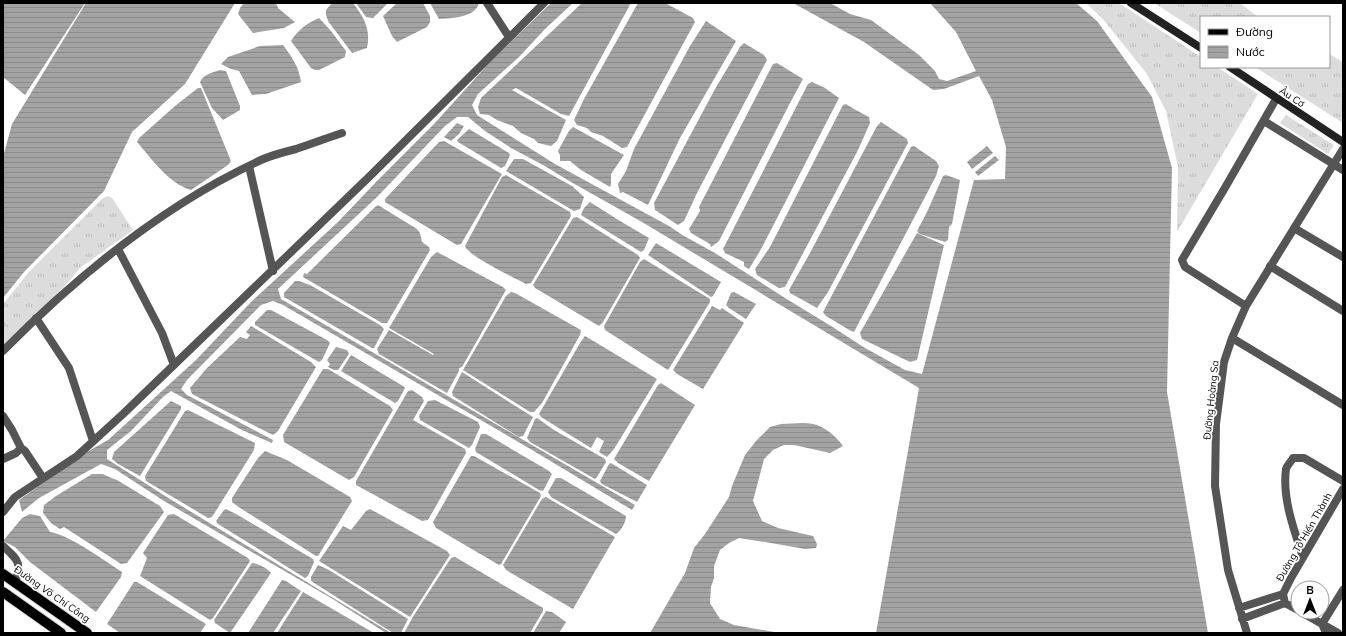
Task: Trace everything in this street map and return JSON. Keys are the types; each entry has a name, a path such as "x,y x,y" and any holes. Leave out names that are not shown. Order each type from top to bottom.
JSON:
{"main road":[{"path":"1132,3 1200,47"},
{"name":"Âu Cơ","path":"1231,68 1343,142"},
{"name":"Đường Võ Chí Công","path":"3,574 87,633"},
{"path":"15,583 4,594 62,633"}],"street":[{"path":"487,3 509,37"},
{"path":"3,512 15,497 77,456 174,366 371,175 544,3"},
{"path":"1246,306 1185,267 1182,260 1276,98"},
{"path":"1264,121 1343,170"},
{"path":"3,351 36,318 88,271 144,228 187,200 249,166 342,133"},
{"name":"Đường Hoàng Sa","path":"1247,633 1228,570 1215,486 1216,424 1224,362 1232,338 1246,306 1343,149"},
{"path":"249,166 273,271"},
{"path":"1294,228 1343,257"},
{"path":"118,249 162,333 174,366"},
{"path":"1270,266 1343,311"},
{"path":"36,318 69,368 93,441"},
{"path":"1232,338 1343,405"},
{"path":"3,416 21,448 25,451 43,478"},
{"path":"3,459 16,453 21,448"},
{"path":"1303,557 1293,526 1286,494 1286,467 1293,458 1304,458 1343,481"},
{"name":"Đường Tô Hiến Thành","path":"1285,603 1283,594 1343,490"},
{"path":"3,546 17,558 19,565 15,583"},
{"path":"1322,624 1343,590"},
{"name":"Đường Tô Hiến Thành","path":"1239,608 1283,594"},
{"path":"1242,619 1285,603 1290,606"},
{"path":"1315,620 1338,633"},
{"path":"1322,624 1326,633"}],"green space":[{"path":"1086,3 1119,3 1200,56 1200,68 1219,68 1258,94 1177,232 1178,167 1166,111 1147,74 1102,18"},
{"path":"1154,3 1240,3 1257,16 1200,16 1200,32"},
{"path":"1330,55 1343,62 1343,123 1257,68 1330,68"},
{"path":"1286,115 1334,145 1328,154 1280,123"},
{"path":"108,196 112,198 133,230 80,268 65,286 3,348 3,304 28,273 103,198"}],"water":[{"path":"3,3 85,3 25,95 3,77"},
{"path":"86,3 235,3 185,84 132,132 104,191 24,272 3,298 3,157 12,124"},
{"path":"244,3 276,3 278,8 295,22 284,28 253,33 238,14"},
{"path":"332,3 353,3 366,24 368,35 367,48 352,53 328,21 326,10"},
{"path":"356,3 388,3 373,18 366,17"},
{"path":"397,3 423,3 430,16 430,22 427,27 397,42 392,36 383,16"},
{"path":"430,3 479,3 473,12 468,14 439,19"},
{"path":"551,3 573,3 545,29 519,57 478,94 472,105 477,115 555,164 669,226 715,253 865,348 905,370 922,374 974,180 1005,179 1006,147 992,100 979,76 944,89 933,90 864,42 793,3 830,3 850,14 871,20 919,55 935,71 939,79 947,81 976,71 956,32 930,3 1076,3 1097,21 1152,97 1172,168 1167,392 1208,633 876,633 919,388 642,222 511,148 485,131 468,117 457,117 445,126 377,197 278,289 281,299 635,505 632,510 527,447 283,305 273,301 261,305 187,380 181,389 187,395 273,440 272,443 242,430 171,391 163,397 131,431 107,450 107,459 391,633 386,633 331,598 164,501 115,469 101,464 39,498 22,512 19,500 87,452 108,440 196,360 252,301 338,222 434,124 491,61"},
{"path":"582,3 631,3 569,116 561,114 516,88 512,90 566,120 557,141 551,146 538,143 534,139 521,133 513,126 497,120 489,115 480,114 478,107 481,98"},
{"path":"638,3 665,3 693,18 695,22 627,147 622,148 603,136 577,125 574,120 584,99"},
{"path":"319,18 346,51 345,57 319,70 315,70 311,68 291,41 303,27"},
{"path":"706,21 736,41 680,138 648,205 623,192 620,193 618,184 626,171 634,149 690,46"},
{"path":"744,43 764,55 767,60 697,193 684,221 678,225 655,210 654,203 715,89 740,47"},
{"path":"283,45 295,62 301,82 266,94 252,95 239,71 221,64 228,57 260,46"},
{"path":"777,63 803,79 719,241 711,247 710,244 691,233 689,229 700,211 699,207 773,64"},
{"path":"220,70 226,71 240,106 240,110 223,120 212,108 200,82 206,75"},
{"path":"812,82 825,88 839,98 760,251 749,269 744,266 744,262 725,253 723,249 808,84"},
{"path":"198,88 201,88 231,161 228,165 191,190 183,187 168,176 154,163 137,142 139,138 175,106"},
{"path":"846,104 869,117 870,123 857,152 785,287 779,288 757,275 755,269 770,247 843,105"},
{"path":"881,122 907,139 908,143 828,292 817,308 790,293 789,290 877,126"},
{"path":"457,123 464,126 459,134 451,141 444,137"},
{"path":"573,127 624,155 611,174 610,187 581,170 570,161 560,161 558,151 569,131"},
{"path":"469,129 509,153 510,155 505,166 501,168 458,142 457,140"},
{"path":"444,141 502,174 461,244 457,245 385,202 385,199 439,142"},
{"path":"914,146 936,161 939,166 936,176 854,332 826,316 823,312 911,147"},
{"path":"987,146 993,153 972,169 967,162"},
{"path":"995,156 999,160 978,176 975,172"},
{"path":"514,159 523,159 572,186 584,197 580,209 574,211 506,171"},
{"path":"506,175 570,212 571,216 531,283 526,284 492,266 474,255 465,246 502,177"},
{"path":"946,175 960,180 952,224 949,227 948,240 945,242 920,234 917,231 943,176"},
{"path":"590,202 649,238 644,250 641,252 581,215 584,208"},
{"path":"378,205 417,229 420,233 422,242 429,247 430,250 387,323 382,323 303,277 304,273 307,274"},
{"path":"577,217 638,255 640,258 603,322 599,326 535,288 533,285 573,218"},
{"path":"917,233 944,245 917,360 910,362 862,339 860,333"},
{"path":"656,243 721,282 713,296 711,297 648,255"},
{"path":"437,252 506,290 462,367 459,368 459,371 447,393 379,354 377,349 389,330 433,355 434,354 389,328 431,257"},
{"path":"644,259 710,299 710,302 668,370 605,330 604,326 640,262"},
{"path":"295,281 310,285 380,325 384,329 374,348 284,297 284,293"},
{"path":"511,292 581,330 580,335 542,403 534,412 530,412 463,370 506,296"},
{"path":"734,292 756,304 746,319 726,305 731,293"},
{"path":"712,306 720,310 722,308 744,323 703,389 677,374 673,370"},
{"path":"267,310 271,310 327,340 330,343 322,360 319,362 255,325 255,322"},
{"path":"251,326 311,362 316,367 278,431 273,435 192,394 190,388 207,368 240,337 247,339 250,335 246,332"},
{"path":"585,336 657,379 614,449 607,457 599,452 604,441 597,437 591,448 541,417 539,414"},
{"path":"336,347 347,350 349,354 338,370 334,370 328,367 330,364 327,360"},
{"path":"351,355 403,386 405,388 398,401 395,403 341,371"},
{"path":"323,369 328,369 390,406 393,410 354,477 349,480 284,442 283,435"},
{"path":"462,372 533,417 523,436 519,437 453,396 452,392"},
{"path":"661,383 695,405 649,481 618,463 614,459 658,385"},
{"path":"412,390 422,397 424,401 413,420 465,449 466,453 428,520 422,521 356,485 356,481 408,391"},
{"path":"435,400 478,422 480,427 472,445 469,448 420,420 419,416 428,401"},
{"path":"171,401 181,406 181,409 140,476 112,459 114,452"},
{"path":"188,410 255,443 254,450 212,517 208,518 146,481 145,476 185,411"},
{"path":"537,418 554,430 605,459 606,462 595,479 530,442 527,438 535,419"},
{"path":"805,423 817,425 830,432 843,446 830,453 794,445 784,445 773,450 764,459 753,501 762,521 778,528 813,536 817,544 816,548 805,549 739,538 729,543 720,550 714,566 714,578 711,587 710,603 720,619 734,625 780,633 650,633 685,573 694,548 729,497 745,455 770,427 781,424"},
{"path":"481,434 486,434 549,471 552,474 543,491 476,452 475,449"},
{"path":"265,451 287,460 350,497 352,501 318,556 232,502 232,498 258,458"},
{"path":"471,456 474,456 540,493 541,496 499,565 436,528 433,522"},
{"path":"611,463 647,485 637,502 602,484 600,481"},
{"path":"92,474 103,474 117,480 160,506 164,512 127,563 121,564 64,527 60,529 51,523 43,513 44,505"},
{"path":"556,478 561,478 626,516 620,531 616,534 551,497 548,492"},
{"path":"546,497 615,537 573,609 506,570 503,565 542,499"},
{"path":"226,509 313,559 314,562 308,576 305,578 218,524 216,521"},
{"path":"370,509 447,551 450,555 410,617 319,561 343,526 351,530 366,511"},
{"path":"30,514 40,516 50,532 77,543 122,572 121,577 96,612 30,562 15,547 3,541 22,518"},
{"path":"174,514 248,558 250,561 213,618 210,620 140,576 147,558 143,553 168,515"},
{"path":"455,557 543,608 543,611 530,633 404,633 451,558"},
{"path":"252,563 263,566 271,573 230,633 215,623 214,620"},
{"path":"318,565 329,570 408,619 401,633 393,633 311,581 311,577"},
{"path":"282,580 301,591 273,633 248,633"},
{"path":"134,582 137,582 206,624 200,633 120,633 107,624"},
{"path":"303,592 374,633 277,633"},
{"path":"546,611 552,612 566,622 559,633 533,633"}]}
